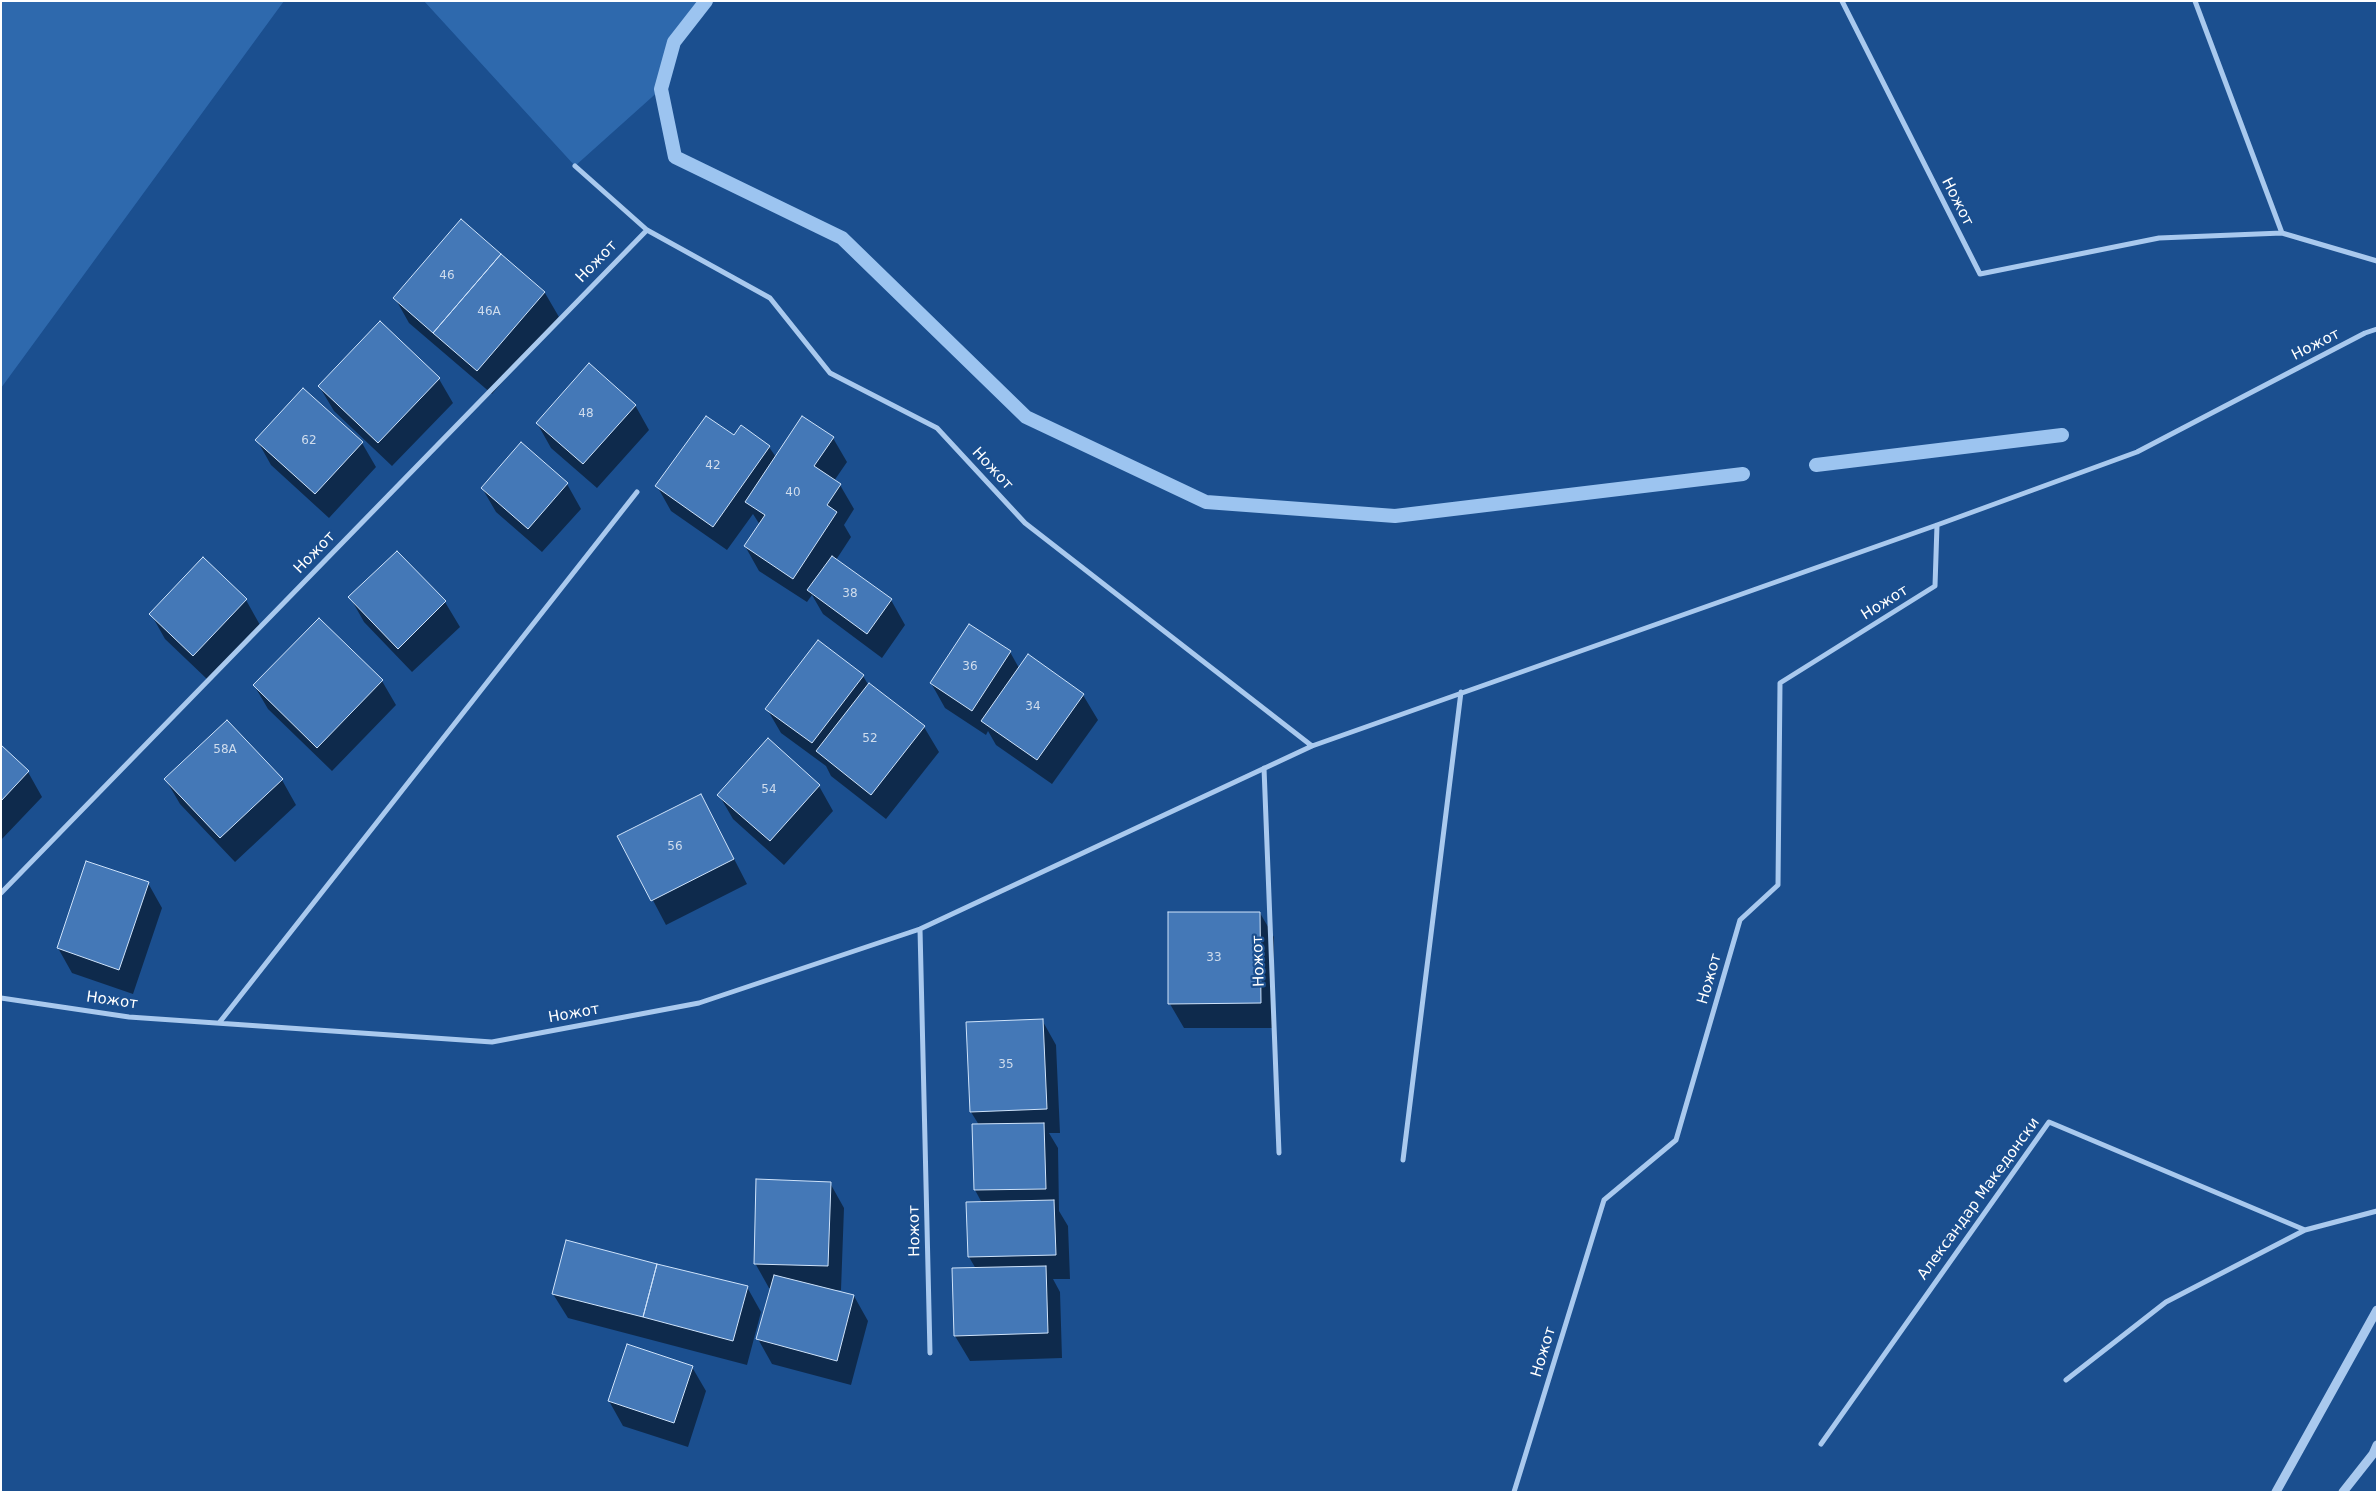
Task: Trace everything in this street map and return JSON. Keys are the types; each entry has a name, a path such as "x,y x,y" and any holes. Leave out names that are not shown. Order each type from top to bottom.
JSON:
{"street":[{"name":"Ножот","path":"1842,1 1980,274 2158,238 2282,233 2377,261"},
{"path":"2196,1 2282,233"},
{"name":"Ножот","path":"575,166 647,230 770,298 830,373 937,428 1025,523 1312,746"},
{"name":"Ножот","path":"1,893 647,230"},
{"name":"Ножот","path":"1,998 129,1017 492,1042 699,1004 920,929 1312,746 2137,452 2365,333 2377,329"},
{"path":"219,1023 637,492"},
{"name":"Ножот","path":"1514,1492 1604,1200 1676,1140 1740,920 1778,885 1780,683 1935,586 1936,525"},
{"path":"1403,1160 1461,692"},
{"name":"Ножот","path":"1264,768 1279,1153"},
{"name":"Ножот","path":"920,929 930,1353"},
{"name":"Александар Македонски","path":"1821,1444 2049,1122 2305,1230"},
{"path":"2066,1380 2166,1302 2305,1230 2377,1211"},
{"path":"2276,1492 2377,1310"},
{"path":"2343,1492 2375,1452"}],"shaded area":[{"path":"1,1 284,1 1,388"},
{"path":"424,1 706,1 674,42 661,89 575,166"}],"building":[{"path":"461,219 501,254 433,333 393,298"},
{"path":"501,254 545,292 477,371 433,333"},
{"path":"380,321 440,378 378,443 318,386"},
{"path":"589,363 636,405 583,464 536,423"},
{"path":"303,388 363,442 315,494 255,440"},
{"path":"706,416 734,435 741,425 770,446 713,527 655,486"},
{"path":"802,416 834,437 814,466 841,484 827,505 837,512 793,579 744,546 765,515 745,502"},
{"path":"521,442 568,483 528,529 481,488"},
{"path":"397,551 446,601 398,649 348,597"},
{"path":"832,556 892,599 867,634 807,590"},
{"path":"203,557 247,599 193,656 149,614"},
{"path":"319,618 383,680 317,748 253,685"},
{"path":"969,624 1011,651 972,711 930,683"},
{"path":"818,640 864,675 812,743 765,709"},
{"path":"1028,654 1084,694 1037,760 981,721"},
{"path":"869,683 925,726 871,795 816,751"},
{"path":"227,720 283,779 220,838 164,779"},
{"path":"768,738 820,785 770,841 717,795"},
{"path":"1,745 29,771 1,801"},
{"path":"701,794 734,859 651,901 617,836"},
{"path":"86,861 149,882 119,970 57,948"},
{"path":"1168,912 1260,912 1261,1003 1168,1004"},
{"path":"1043,1019 1047,1109 970,1112 966,1022"},
{"path":"1044,1123 1046,1189 974,1190 972,1124"},
{"path":"756,1179 831,1182 828,1266 754,1264"},
{"path":"1054,1200 1056,1255 968,1257 966,1202"},
{"path":"566,1240 657,1264 643,1317 552,1294"},
{"path":"657,1264 748,1286 733,1341 643,1317"},
{"path":"1046,1266 1048,1333 954,1336 952,1268"},
{"path":"774,1275 854,1295 837,1361 756,1339"},
{"path":"627,1344 693,1366 674,1423 608,1401"}],"waterway":[{"path":"706,1 674,42 661,89 675,157 842,238 1026,417 1206,502 1395,516 1743,474"},
{"path":"1816,465 2062,435"}]}
